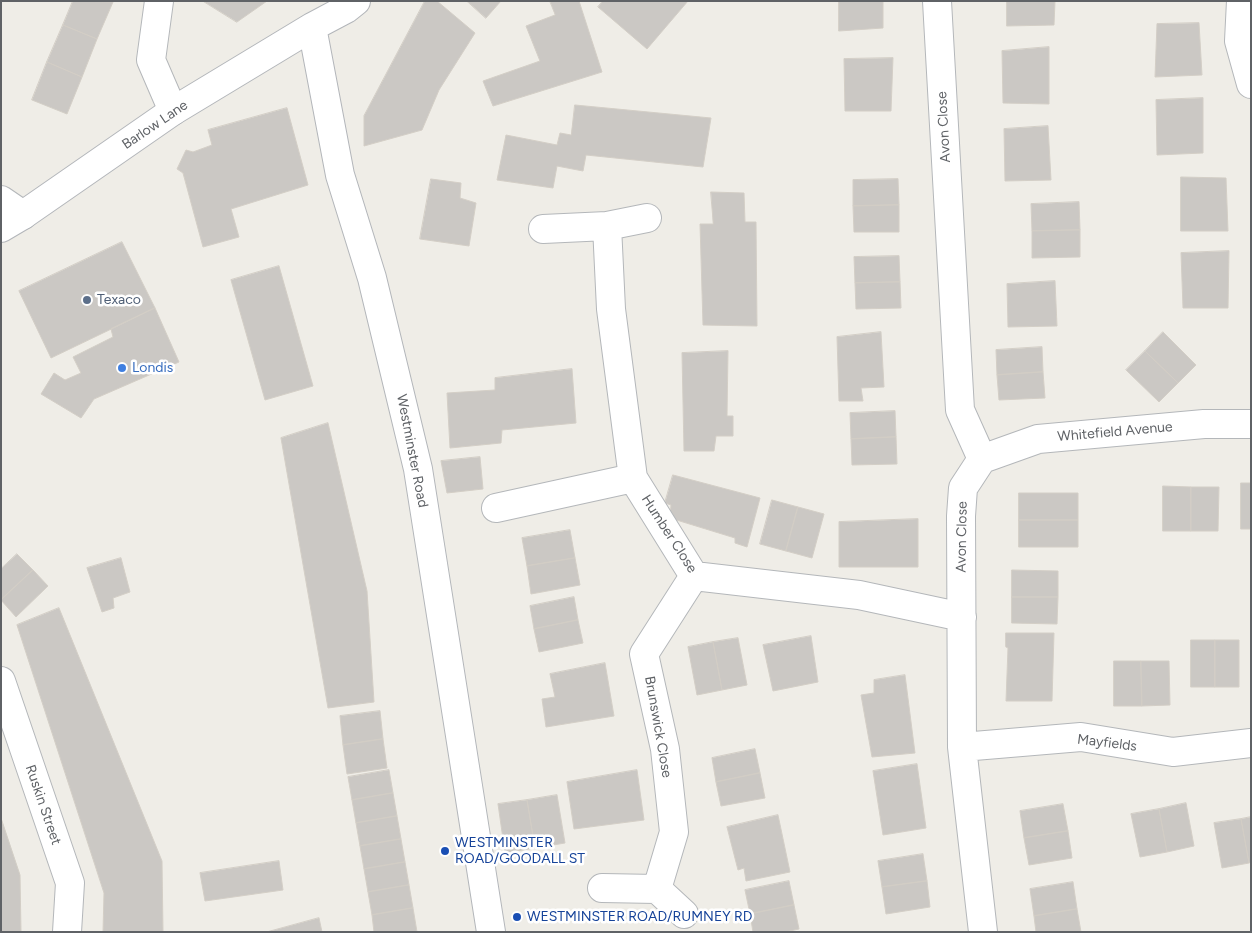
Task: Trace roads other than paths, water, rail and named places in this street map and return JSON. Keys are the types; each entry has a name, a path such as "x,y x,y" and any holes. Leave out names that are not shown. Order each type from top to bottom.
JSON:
{"street":[{"path":"159,1 151,60 173,111"},
{"path":"312,26 346,9 356,1"},
{"name":"Avon Close","path":"937,1 960,410 982,459 963,488 961,516 962,747 982,932"},
{"path":"1241,1 1239,41 1251,84"},
{"name":"Barlow Lane","path":"8,214 312,26"},
{"name":"Westminster Road","path":"312,26 340,175 372,278 418,469 491,932"},
{"path":"543,229 607,226 647,218"},
{"name":"Humber Close","path":"607,226 611,309 633,478 694,576 859,595 962,617"},
{"name":"Whitefield Avenue","path":"982,459 1038,439 1204,424 1251,424"},
{"path":"496,508 633,478"},
{"name":"Brunswick Close","path":"656,889 674,832 665,749 644,654 694,576"},
{"name":"Ruskin Street","path":"1,681 70,883 67,932"},
{"name":"Mayfields","path":"962,747 1081,737 1173,752 1251,743"},
{"path":"602,888 656,889 684,914"}],"place":[{"name":"Texaco","path":"87,300"},
{"name":"Londis","path":"122,368"},
{"name":"WESTMINSTER ROAD/GOODALL ST","path":"445,851"},
{"name":"WESTMINSTER ROAD/RUMNEY RD","path":"517,917"}]}
